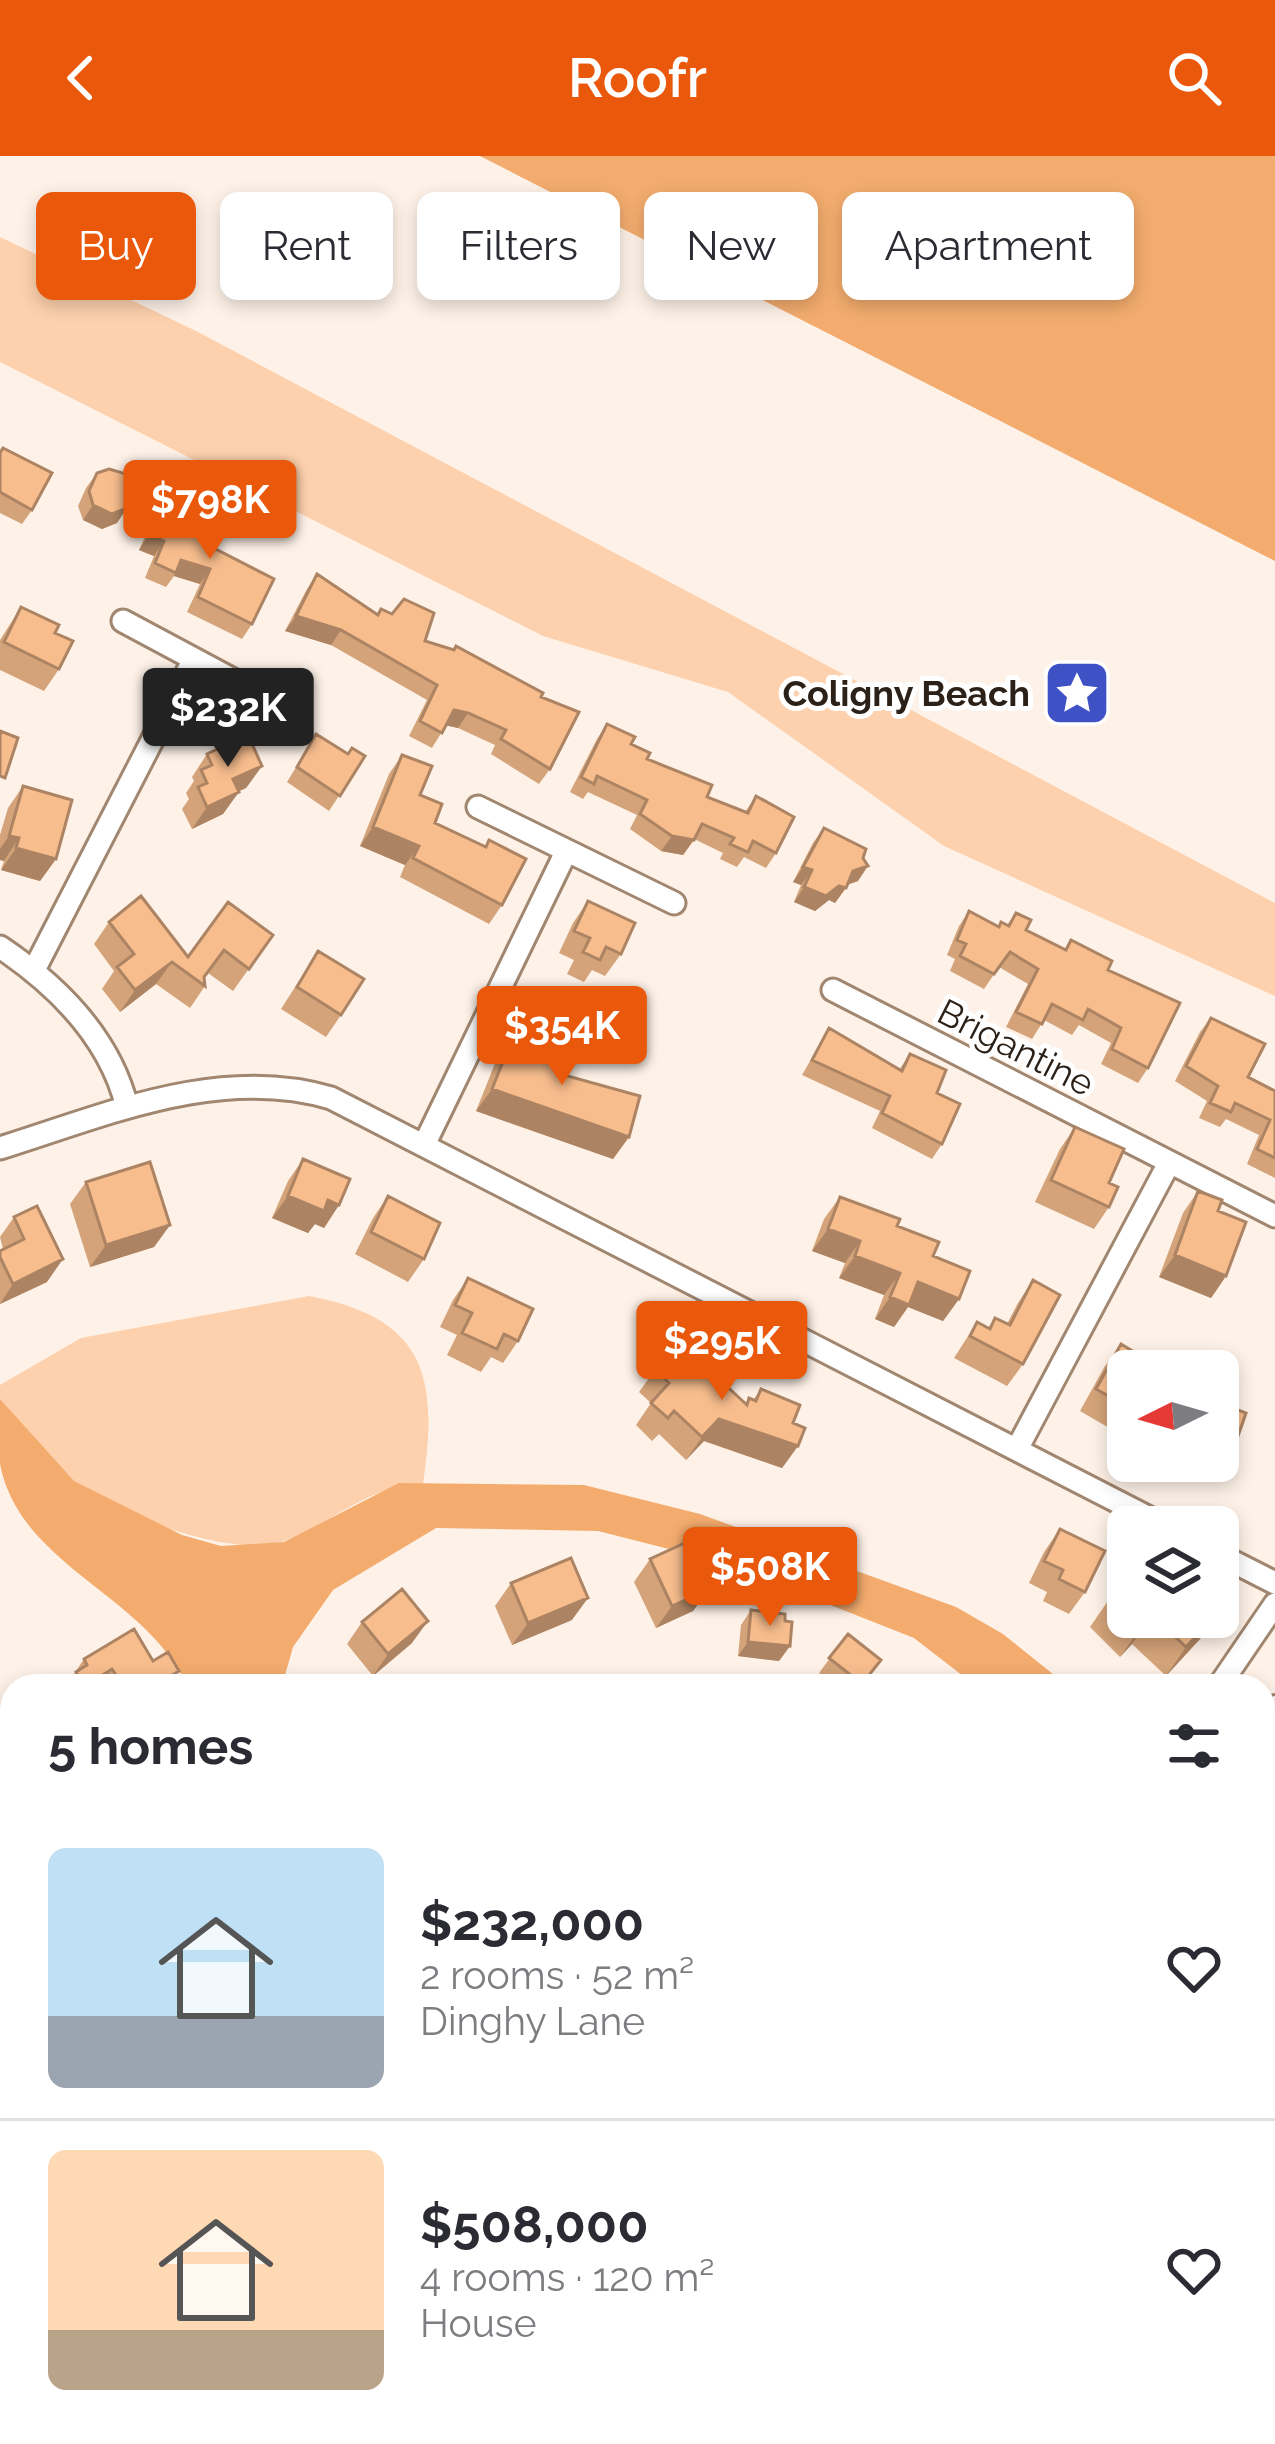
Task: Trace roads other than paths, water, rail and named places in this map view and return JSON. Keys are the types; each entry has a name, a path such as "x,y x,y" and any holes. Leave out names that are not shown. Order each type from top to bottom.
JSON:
{"street":[{"path":"124,621 297,714"},
{"path":"34,970 194,659"},
{"path":"478,807 674,903"},
{"path":"424,1145 566,852"},
{"path":"0,947 34,970 96,1036 127,1107"},
{"name":"Brigantine","path":"833,989 1275,1216"},
{"path":"0,1148 127,1107 240,1085 297,1088 359,1110 1127,1506"},
{"path":"1017,1449 1168,1165"},
{"path":"1239,1564 1275,1583"},
{"path":"1227,1674 1275,1604"}],"place":[{"name":"Coligny Beach","path":"1077,693"}]}
